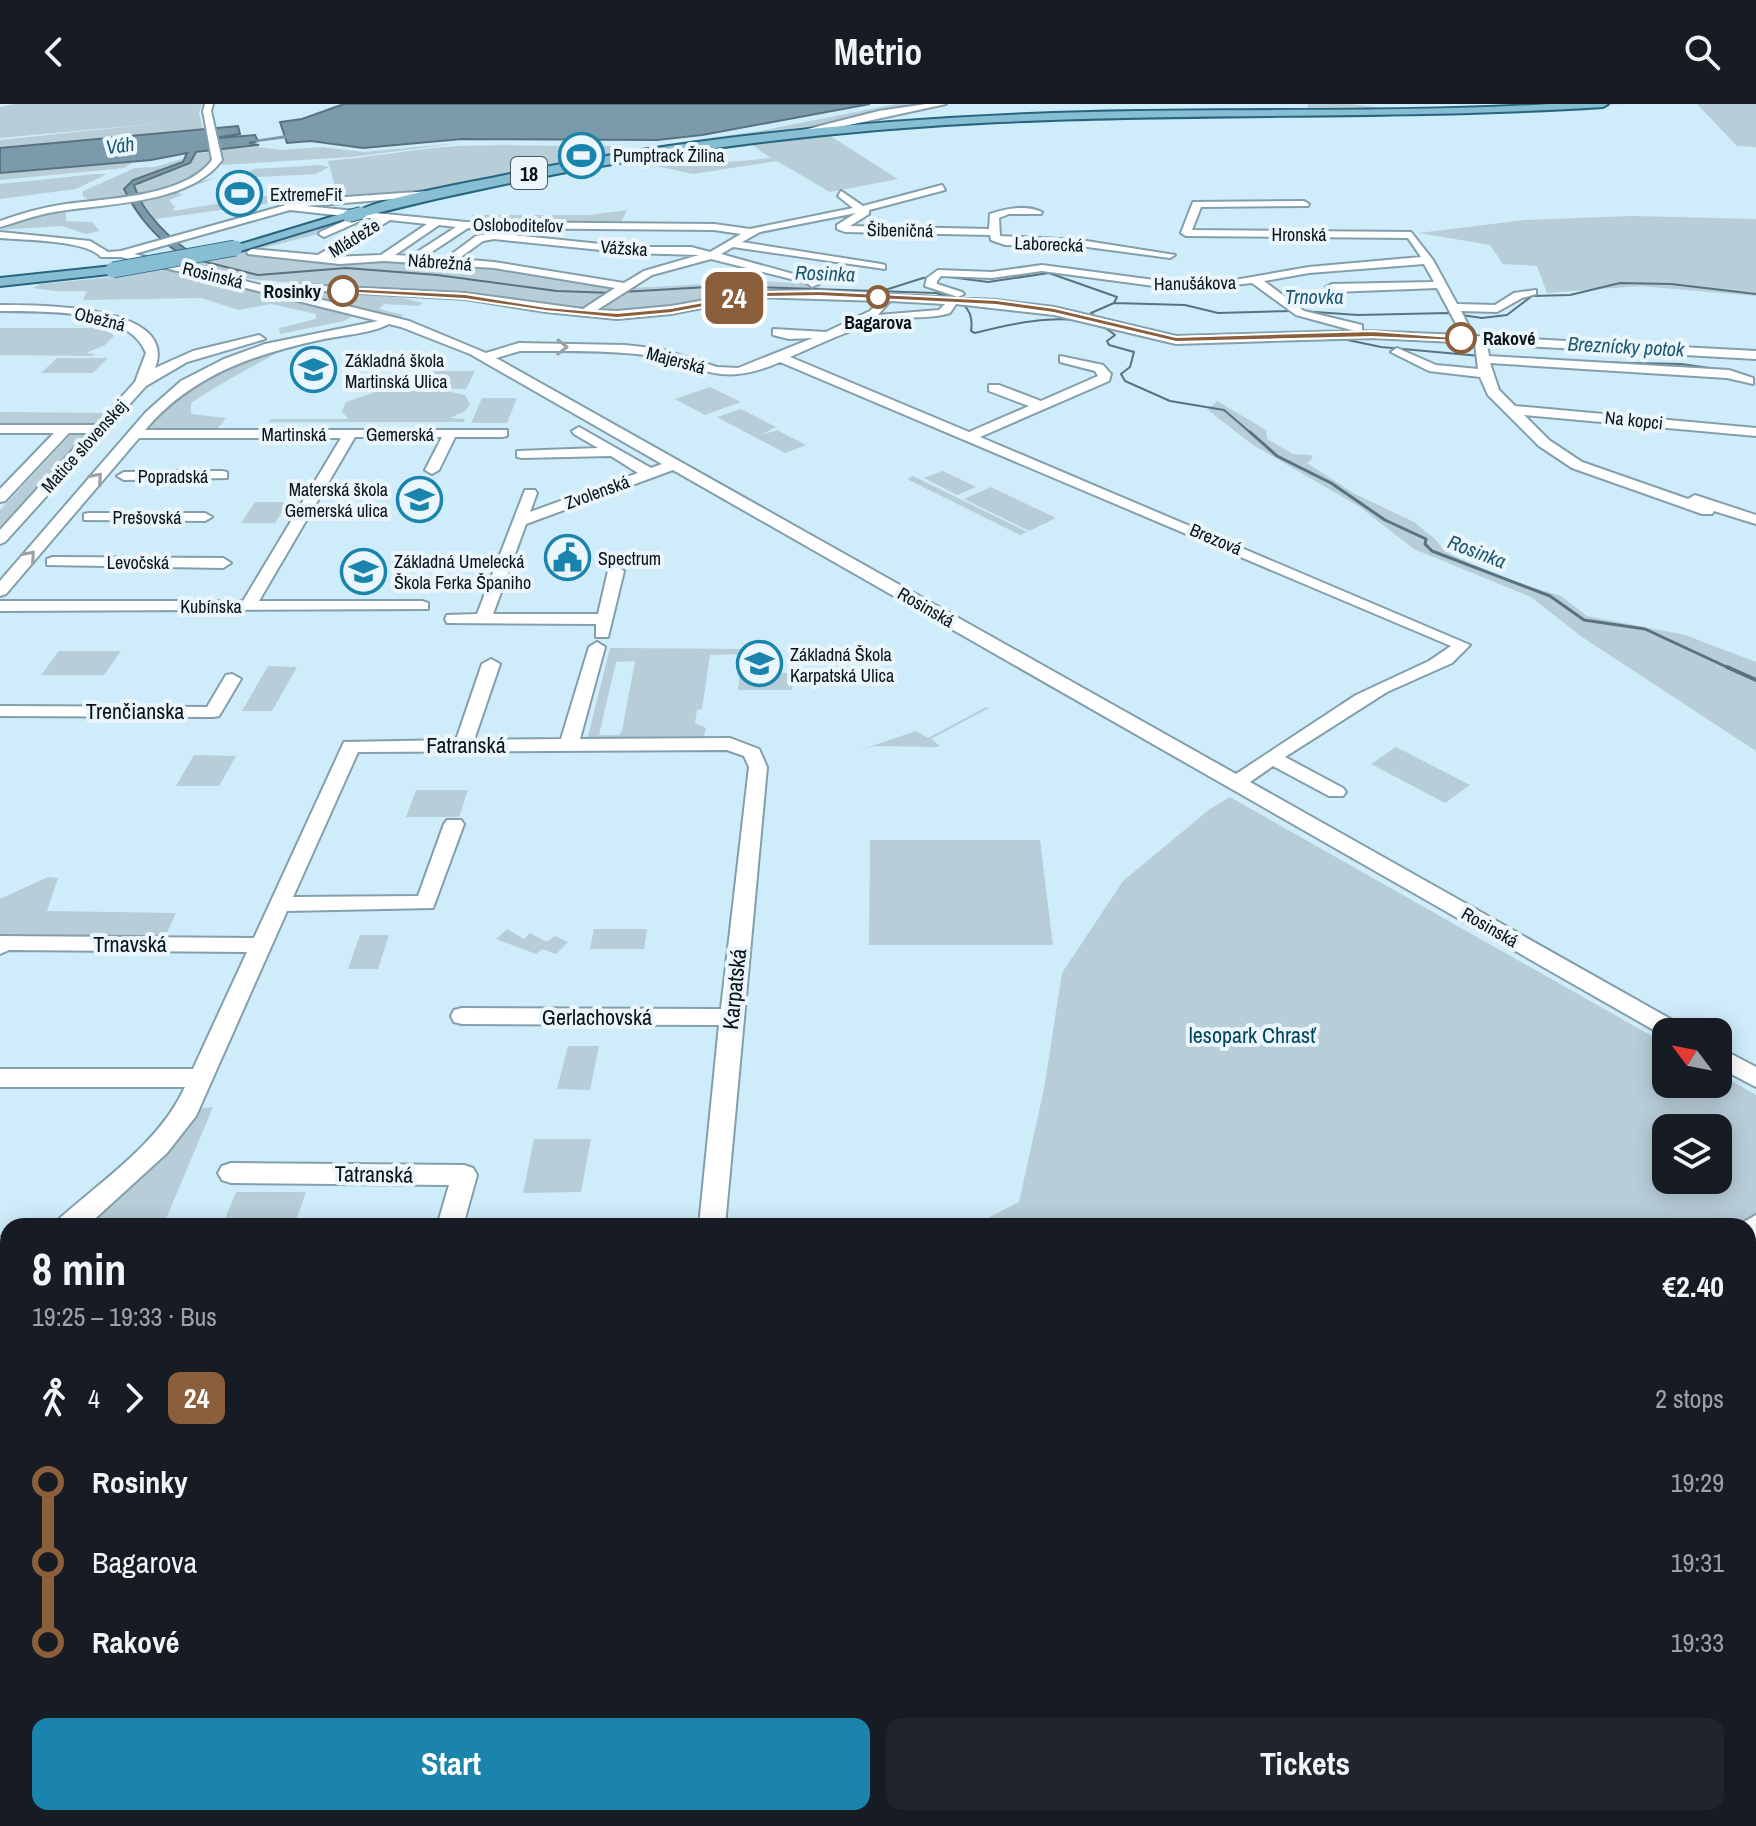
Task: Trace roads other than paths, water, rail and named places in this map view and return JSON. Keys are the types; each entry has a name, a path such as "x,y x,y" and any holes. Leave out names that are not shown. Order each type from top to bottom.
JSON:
{"main road":[{"name":"18","path":"0,282 113,270 235,248 358,215 394,199 574,166 837,127 1077,115 1475,110 1603,104"}],"street":[{"path":"0,224 50,210 178,186 213,169 217,160 207,111 209,104"},
{"path":"837,127 942,104"},
{"name":"Osloboditeľov","path":"286,207 466,225 714,227 751,232 862,209 942,188"},
{"path":"841,194 862,209"},
{"path":"129,250 210,232 286,207 394,199"},
{"path":"1162,286 1170,255 1179,236 1186,233 1197,204 1304,204"},
{"name":"Šibeničná","path":"862,209 865,214 841,227 994,232"},
{"name":"Laborecká","path":"1037,212 1000,212 994,216 995,238 1005,242 1080,243 1170,255"},
{"path":"324,234 358,215"},
{"name":"Mládeže","path":"321,258 387,218"},
{"path":"384,258 437,222"},
{"path":"413,260 466,225"},
{"name":"Osloboditeľov","path":"712,255 751,232"},
{"name":"Hronská","path":"1186,233 1411,235 1428,260"},
{"name":"Rosinská","path":"0,235 106,248 105,255 129,250 146,258 370,318"},
{"name":"Vážska","path":"447,262 480,238 494,236 630,250 691,250 816,282 812,284"},
{"name":"Šibeničná","path":"732,244 881,267"},
{"name":"Nábrežná","path":"252,252 342,261 384,258 494,265 621,290"},
{"path":"584,313 665,267 712,255"},
{"path":"1428,260 1454,312 1475,339 1493,392 1544,443 1577,465 1707,511"},
{"name":"Hanušákova","path":"990,261 1162,286 1223,285 1309,270 1428,260"},
{"name":"Hanušákova","path":"984,302 931,286 934,277 938,273 992,275 1025,269 1057,269"},
{"path":"232,279 367,293 465,296 584,313 650,313 777,293 984,302 1054,311 1176,340 1372,334 1756,355"},
{"path":"1256,281 1297,311 1372,334"},
{"path":"1333,289 1358,284 1442,285"},
{"path":"1454,312 1497,309 1518,295 1532,292"},
{"path":"777,293 885,302 955,301"},
{"name":"Majerská","path":"857,323 897,315 940,313 955,301"},
{"name":"Majerská","path":"486,357 519,347 625,349 659,353 699,367 726,372 753,369 857,323 885,302"},
{"name":"Obežná","path":"0,308 59,310 115,320 142,333 148,339 152,353"},
{"name":"Matice slovenskej","path":"152,353 164,357 232,344 264,343 370,318 405,324"},
{"name":"Rosinská","path":"405,324 439,335 486,357 1652,1019"},
{"path":"777,332 831,335"},
{"name":"Matice slovenskej","path":"0,591 134,434 174,393 264,343"},
{"path":"232,344 244,350 239,358"},
{"path":"1397,352 1433,368 1485,374"},
{"path":"137,387 152,353"},
{"name":"Matice slovenskej","path":"0,539 137,387 154,373 192,354"},
{"name":"Brezová","path":"779,357 1462,645 1424,670 1384,687 1345,709 1273,758"},
{"path":"1482,357 1729,374 1748,381"},
{"path":"969,437 1104,378 1105,374 1099,368 1064,359"},
{"name":"Matice slovenskej","path":"154,373 165,380 219,367"},
{"name":"Matice slovenskej","path":"137,387 160,385 172,388 174,393"},
{"path":"994,388 1042,406"},
{"path":"1512,410 1543,428 1558,445 1648,484 1756,520"},
{"name":"Na kopci","path":"1512,410 1756,432"},
{"path":"0,429 100,429"},
{"path":"0,498 65,429"},
{"path":"579,431 613,460"},
{"name":"Gemerská","path":"350,434 502,433"},
{"name":"Martinská","path":"134,434 350,434"},
{"name":"Martinská","path":"248,606 350,434"},
{"name":"Gemerská","path":"432,470 450,434"},
{"path":"522,454 613,460 649,473"},
{"path":"601,491 613,460"},
{"name":"Zvolenská","path":"520,521 675,464"},
{"name":"Popradská","path":"124,476 222,475"},
{"path":"1618,480 1648,484"},
{"name":"Zvolenská","path":"483,619 530,493"},
{"name":"Matice slovenskej","path":"35,501 55,507 77,501"},
{"name":"Matice slovenskej","path":"17,520 47,513 57,515 59,521"},
{"name":"Prešovská","path":"89,517 205,517"},
{"name":"Levočská","path":"53,562 223,563"},
{"path":"569,745 616,571"},
{"name":"Kubínska","path":"0,606 422,606"},
{"path":"453,619 605,619"},
{"path":"463,745 491,664"},
{"name":"Trenčianska","path":"0,711 213,712 232,679 212,679"},
{"name":"Fatranská","path":"78,1218 175,1128 202,1078 351,746 730,744 752,753"},
{"name":"Karpatská","path":"713,1218 758,767 752,753"},
{"path":"1236,783 1273,758 1336,792"},
{"path":"280,904 426,903 454,824"},
{"name":"Trnavská","path":"0,947 2,943 262,945"},
{"name":"Gerlachovská","path":"462,1016 731,1017"},
{"path":"1732,1064 1756,1078"},
{"path":"0,1078 202,1078"},
{"name":"Tatranská","path":"231,1173 464,1175 452,1218"}],"water":[{"path":"344,104 870,104 702,135 657,140 462,139 363,148 311,141 287,143 280,122 302,119"},
{"name":"Váh","path":"238,126 240,134 207,139 255,135 258,141 249,143 259,145 196,152 190,163 134,185 143,205 158,224 194,254 184,256 150,227 124,189 133,180 183,162 187,153 151,160 0,173 0,148"}],"waterway":[{"path":"257,140 286,137"},
{"name":"Rosinka","path":"202,261 258,275 346,268 437,275 557,291 613,293"},
{"name":"Trnovka","path":"882,291 923,278 942,276 988,282 1049,273 1117,297 1114,303"},
{"name":"Trnovka","path":"1301,311 1358,315 1448,313 1482,318 1507,315 1532,296 1570,295 1620,283 1671,284 1756,294"},
{"name":"Rosinka","path":"622,292 725,286 936,293 963,304 970,315 971,331 975,333 1028,322 1085,321 1115,335 1107,341 1109,345 1134,352 1130,367 1121,374 1125,381 1170,401 1224,410 1252,434"},
{"name":"Breznícky potok","path":"1096,317 1091,313 1114,303"},
{"name":"Trnovka","path":"1114,303 1185,305 1218,313 1292,311"},
{"name":"Breznícky potok","path":"1113,321 1174,336"},
{"name":"Breznícky potok","path":"1338,338 1381,347 1480,356"},
{"name":"Breznícky potok","path":"1584,362 1681,364 1731,371"},
{"name":"Rosinka","path":"1250,432 1277,456 1331,483 1385,520 1426,539 1425,544 1432,551 1550,596 1584,620 1645,629 1731,669"},
{"name":"Rosinka","path":"1727,667 1756,680"}],"place":[{"name":"Pumptrack Žilina","path":"582,155"},
{"name":"ExtremeFit","path":"239,194"},
{"name":"Rosinky","path":"343,291"},
{"name":"Bagarova","path":"878,297"},
{"name":"Rakové","path":"1461,338"},
{"name":"Základná škola Martinská Ulica","path":"314,370"},
{"name":"Materská škola Gemerská ulica","path":"419,499"},
{"name":"Spectrum","path":"567,558"},
{"name":"Základná Umelecká Škola Ferka Španiho","path":"363,571"},
{"name":"Základná Škola Karpatská Ulica","path":"759,664"}],"park label":[{"name":"lesopark Chrasť","path":"1252,1035"}]}
